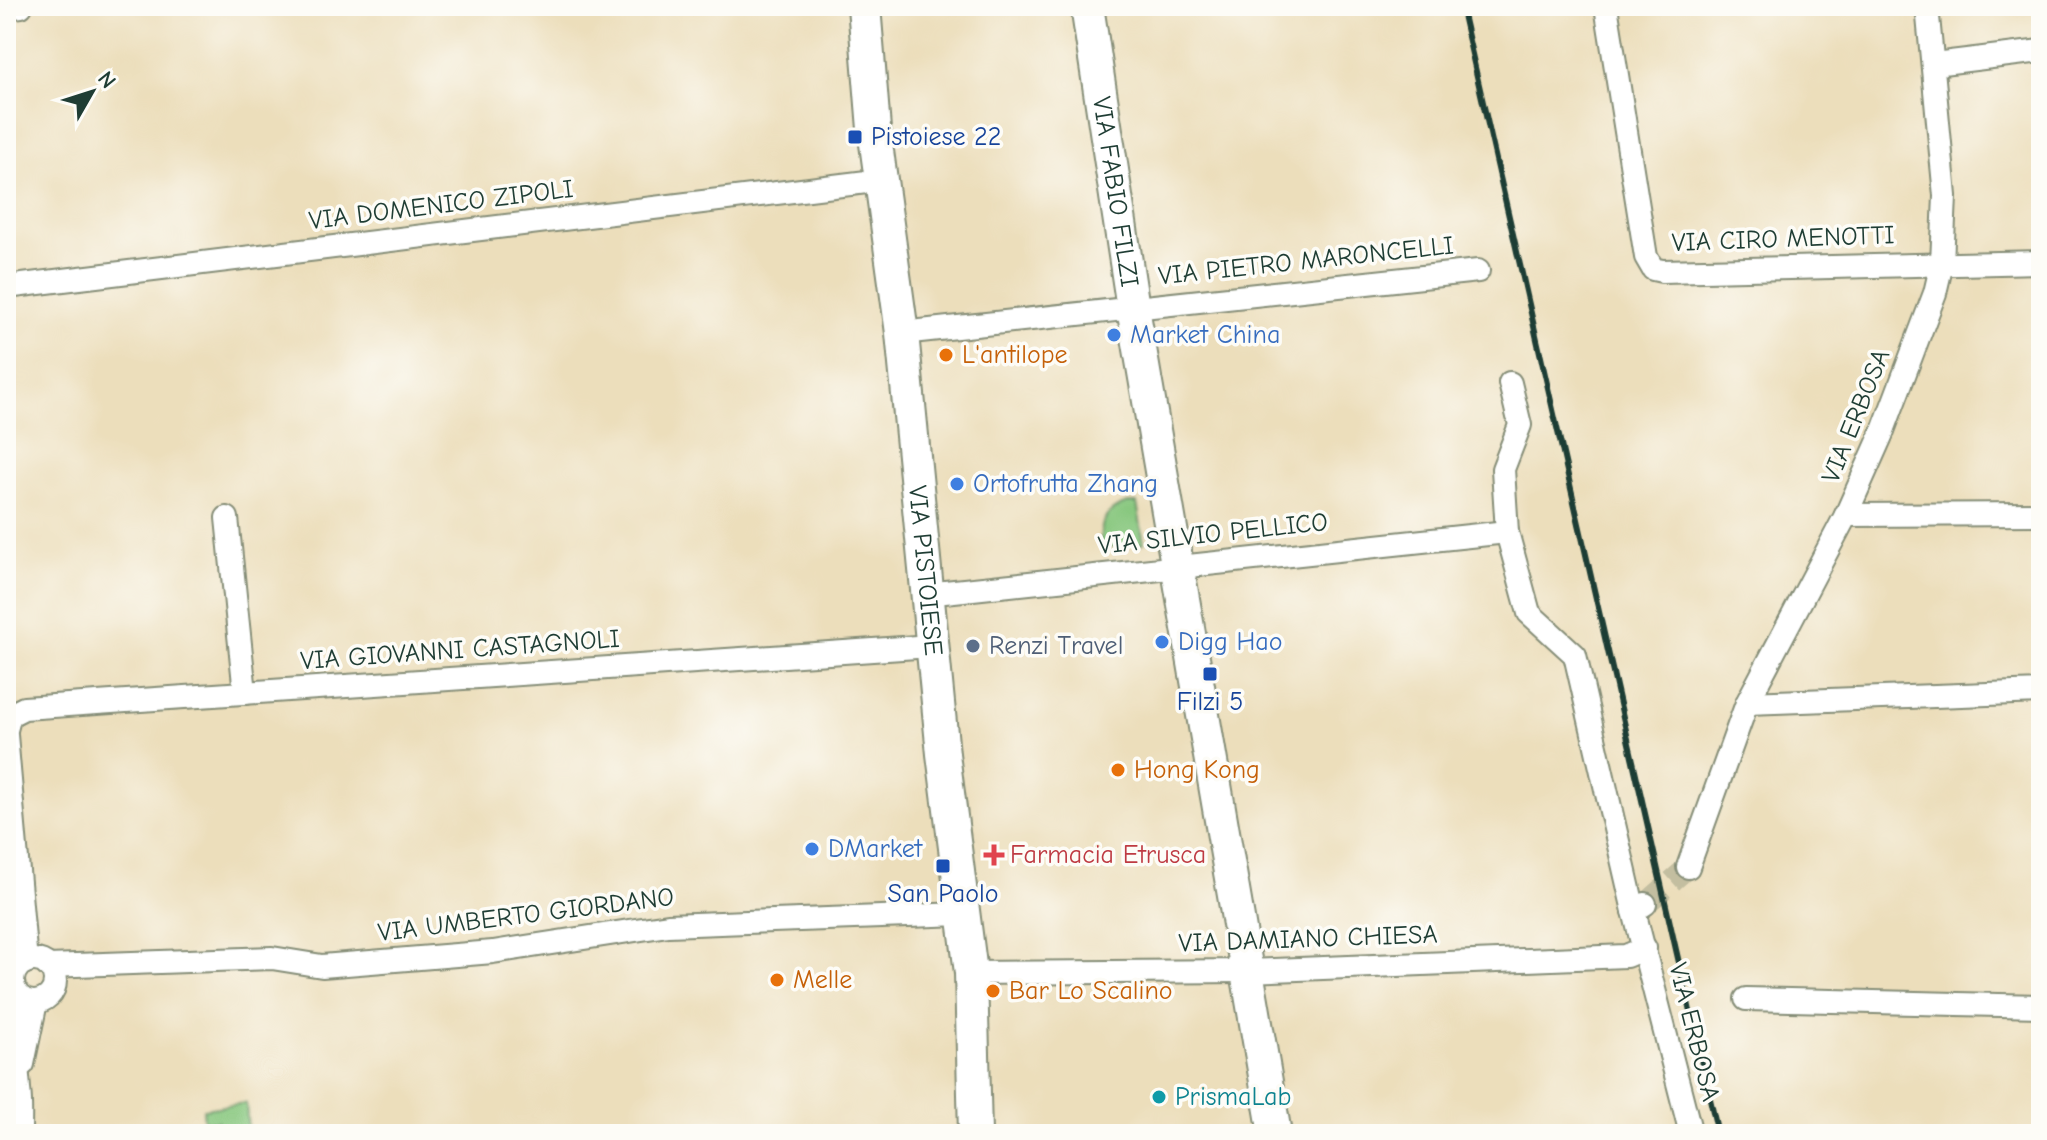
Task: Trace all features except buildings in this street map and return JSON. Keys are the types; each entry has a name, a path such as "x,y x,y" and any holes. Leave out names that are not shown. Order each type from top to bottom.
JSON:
{"street":[{"path":"6,8 21,6"},
{"name":"VIA PISTOIESE","path":"864,6 874,129 902,333 931,646 971,973 975,1134"},
{"name":"VIA FABIO FILZI","path":"1087,6 1133,308 1275,1134"},
{"name":"VIA CIRO MENOTTI","path":"1606,6 1646,257 1653,269 1942,263"},
{"name":"VIA ERBOSA","path":"1688,867 1747,703 1846,515 1881,436 1935,293 1942,263 1945,196 1927,6"},
{"path":"1934,64 2041,51"},
{"name":"VIA DOMENICO ZIPOLI","path":"6,287 883,180"},
{"path":"1942,263 2041,262"},
{"name":"VIA PIETRO MARONCELLI","path":"902,333 1478,271"},
{"path":"1507,532 1503,469 1520,425 1510,383"},
{"path":"1846,515 2041,514"},
{"path":"227,518 245,693"},
{"name":"VIA ERBOSA","path":"1507,532 1529,613 1575,655 1641,907 1645,948 1691,1134"},
{"name":"VIA SILVIO PELLICO","path":"926,594 1507,532"},
{"name":"VIA GIOVANNI CASTAGNOLI","path":"37,964 6,732 10,715 24,708 931,646"},
{"path":"1747,703 2041,692"},
{"name":"VIA UMBERTO GIORDANO","path":"37,964 272,958 322,966 493,952 668,925 962,914"},
{"name":"VIA DAMIANO CHIESA","path":"971,973 1247,971 1626,956 1645,948"},
{"path":"20,1134 20,1089 12,1010 26,997 47,998 54,989 53,973 37,964 15,974 13,979 26,997"},
{"path":"1746,999 2041,1006"}],"green space":[{"path":"1137,503 1144,543 1101,548 1105,519 1114,509"},
{"path":"246,1103 248,1134 219,1134 218,1121 204,1122 203,1109"},
{"path":"197,1126 198,1134 150,1134 149,1130"}],"tunnel":[{"path":"1647,903 1688,867"}],"railway":[{"path":"1461,6 1718,1134"}],"place":[{"name":"Pistoiese 22","path":"855,137"},
{"name":"Market China","path":"1114,335"},
{"name":"L'antilope","path":"946,355"},
{"name":"Ortofrutta Zhang","path":"957,484"},
{"name":"Digg Hao","path":"1162,642"},
{"name":"Renzi Travel","path":"973,646"},
{"name":"Filzi 5","path":"1210,674"},
{"name":"Hong Kong","path":"1118,770"},
{"name":"DMarket","path":"812,849"},
{"name":"Farmacia Etrusca","path":"994,855"},
{"name":"San Paolo","path":"943,866"},
{"name":"Melle","path":"777,980"},
{"name":"Bar Lo Scalino","path":"993,991"},
{"name":"PrismaLab","path":"1159,1097"}]}
